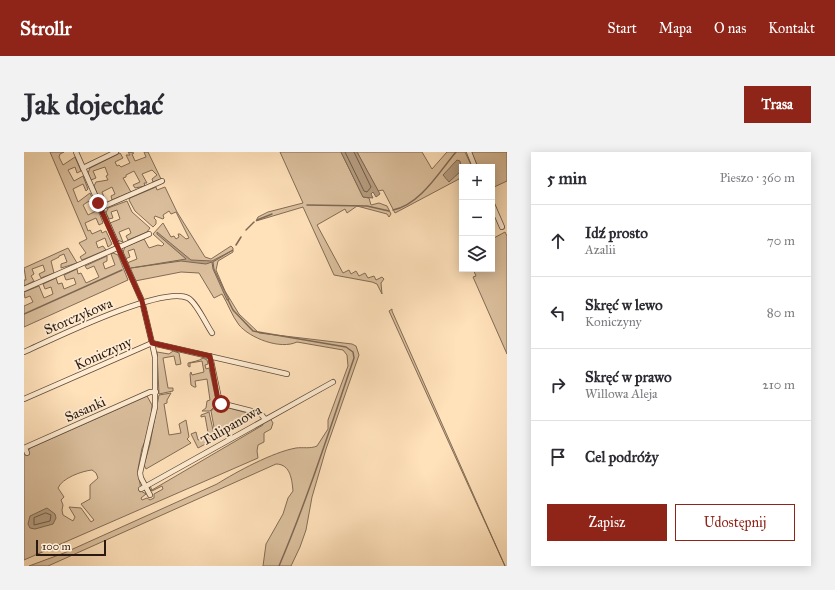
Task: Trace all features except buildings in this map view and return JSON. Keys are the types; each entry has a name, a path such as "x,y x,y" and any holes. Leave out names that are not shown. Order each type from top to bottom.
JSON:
{"street":[{"path":"76,152 142,301 152,343 155,357 156,392 154,413 145,445 140,472 150,494"},
{"path":"83,168 116,152"},
{"path":"468,152 474,164"},
{"path":"100,208 162,181"},
{"path":"495,211 502,227"},
{"path":"24,289 149,234"},
{"name":"Storczykowa","path":"24,352 142,301 182,296 189,298 193,302 212,333"},
{"name":"Koniczyny","path":"24,399 152,343 287,374"},
{"path":"210,356 220,403 260,413 265,419"},
{"name":"Tulipanowa","path":"141,490 333,382"},
{"name":"Sasanki","path":"24,448 150,392 156,392"},
{"path":"24,448 27,453"}],"shaded area":[{"path":"50,152 64,152 60,154 59,157 63,165 75,157 81,171 77,173 75,167 68,170 74,181 83,176 88,189 86,191 83,184 73,189 78,202 90,193 96,207 93,208 89,201 83,205 88,215 98,210 103,223 99,225 96,218 85,223 88,231 90,230 92,234 101,230 102,233 106,231 112,244 108,247 105,238 96,242 98,248 103,246 106,250 82,260 80,257 86,253 79,243 87,239"},
{"path":"128,152 134,153 132,154 135,161 146,157 144,152 148,152 161,179 153,182 152,179 157,175 152,170 142,174 147,183 144,183 145,186 135,188 133,185 140,182 134,171 123,178 131,192 112,200 111,196 115,194 112,187 102,192 106,202 100,201 94,186 96,182 108,180 106,176 108,175 105,167 93,171 96,178 91,180 88,173 90,168 120,153 123,158 115,162 117,166 119,165 121,167 130,163 126,155 130,155"},
{"path":"280,152 341,152 363,197 369,198 371,205 379,203 387,206 391,214 389,217 387,214 357,206 347,213 345,209 317,225 343,273 349,270 351,274 356,271 359,276 365,273 368,278 374,276 376,280 382,277 384,279 381,283 382,294 377,284 372,282 334,275 303,207 256,221 258,217 268,212 303,203"},
{"path":"357,152 422,152 432,169 447,152 465,152 471,164 459,164 459,179 395,213 383,190 378,191"},
{"path":"471,152 507,152 507,181 495,187 495,164 477,164"},
{"path":"156,187 157,190 165,187 177,212 205,257 211,259 231,246 233,248 233,252 218,261 216,270 225,291 239,314 259,333 352,344 356,346 359,355 326,449 312,497 306,530 291,566 263,566 266,544 283,514 288,498 293,491 288,470 281,465 276,464 48,566 29,566 64,553 217,484 244,468 266,458 287,450 317,446 328,429 328,420 348,366 347,355 343,350 297,342 282,345 274,344 250,334 239,325 222,294 214,298 199,273 181,272 135,281 127,263 137,259 134,249 128,251 130,257 125,259 123,252 125,247 144,239 149,248 158,245 162,246 164,244 153,234 163,223 171,237 174,236 176,239 179,237 178,234 180,234 186,239 189,238 176,212 171,214 169,211 163,215 163,219 155,216 154,218 156,220 156,224 153,227 135,211 129,200 130,198"},
{"path":"127,201 132,212 150,228 147,232 128,240 126,236 131,233 129,228 119,232 123,242 117,240 110,223 120,219 117,210 111,212 113,218 109,219 106,213 108,208"},
{"path":"505,232 507,236 507,354 473,277 476,276 474,272 495,272 495,237"},
{"path":"68,248 77,263 61,268 61,264 67,262 64,254 59,256 51,261 54,273 41,278 39,274 45,271 43,265 32,269 34,274 31,276 34,281 24,286 24,280 26,280 24,268"},
{"path":"113,253 118,255 128,280 24,327 24,306 33,302 30,296 25,298 24,292 39,286 44,298 53,294 51,287 45,289 43,284 56,278 58,284 62,283 64,289 76,284 74,278 66,280 64,275 77,269 78,274 81,273 86,283 99,277 94,266 87,269 85,266 107,256 107,261 103,263 105,269 115,265 111,254"},
{"path":"392,309 392,311 505,566 389,311"},
{"path":"173,351 179,353 181,364 176,365 174,356 163,358 168,388 173,388 173,391 159,394 157,352 169,354"},
{"path":"203,358 207,360 208,364 205,365 206,369 209,368 217,404 210,411 202,411 206,408 207,401 210,400 207,379 195,381 196,387 191,385 191,372 192,375 204,372 202,361 190,363 190,367 188,366 188,363 198,361"},
{"path":"171,393 167,403 164,404 169,435 181,433 179,424 186,420 189,437 187,439 191,443 146,469 144,465 150,444 159,395"},
{"path":"147,396 152,405 151,419 142,448 138,469 141,491 146,494 141,498 142,500 147,498 150,500 154,498 154,494 163,489 162,486 152,491 149,488 150,486 152,490 263,425 262,422 270,418 273,423 271,429 264,433 264,442 258,445 258,458 24,560 24,451 27,453 30,448","holes":["92,470 96,473 98,478 90,485 90,499 81,504 94,520 91,522 81,508 69,507 75,517 73,521 63,515 63,505 61,500 64,497 58,488 60,484 68,478 83,472"]},
{"path":"218,405 256,416 216,438 211,411"},
{"path":"209,412 215,439 198,448 191,434 196,432 198,440 209,438 205,416 201,417 201,415"}],"water":[{"path":"341,152 357,152 380,194 376,197 373,192 371,194 373,198 363,197"},
{"path":"457,160 460,161 459,173 449,182 443,175"},
{"path":"157,232 191,260 212,261 233,250 213,262 214,269 229,300 227,300 213,269 212,262 206,264 181,261 131,268 186,259 157,234"},
{"path":"47,508 55,514 56,518 53,524 35,529 30,528 28,524 30,516"}],"waterway":[{"path":"393,210 403,207 420,195 436,178 456,152"},
{"path":"307,205 367,206 389,211"},
{"path":"257,220 272,214"},
{"path":"246,230 254,222"},
{"path":"236,245 241,237"},
{"path":"24,314 122,270"},
{"path":"228,300 233,310 253,331 346,347 353,352 354,358 318,463 300,515 279,566"}],"route":[{"path":"98,203 142,301 152,343 210,356 218,400 221,404"}]}
